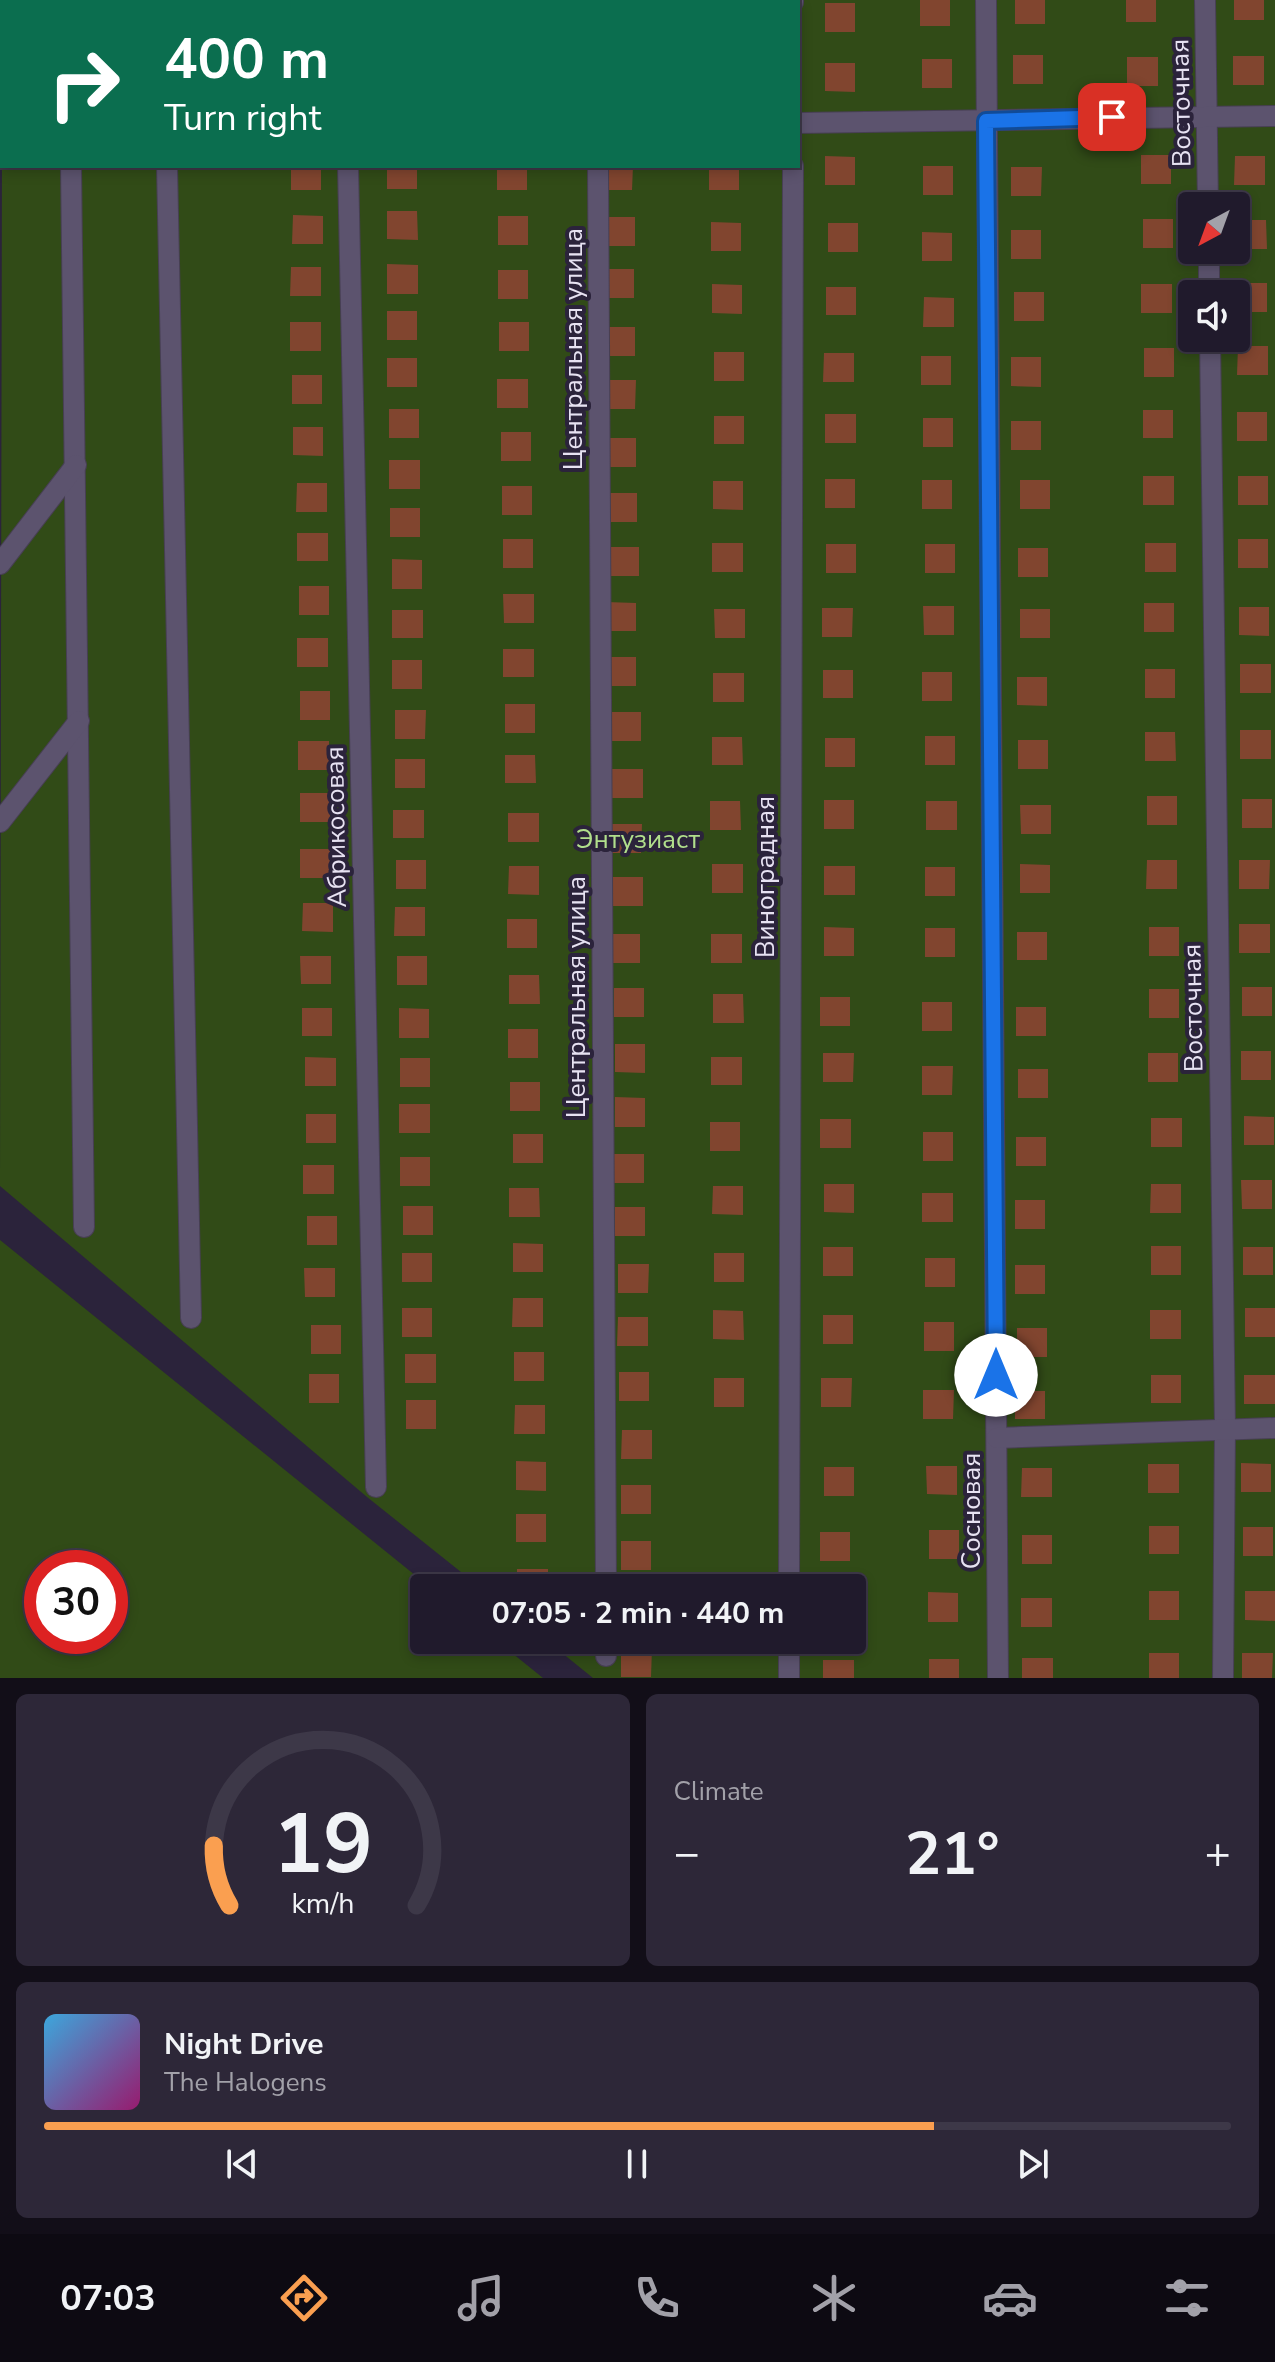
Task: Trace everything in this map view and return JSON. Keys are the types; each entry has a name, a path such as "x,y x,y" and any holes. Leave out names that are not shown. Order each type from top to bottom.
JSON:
{"street":[{"name":"Сосновая","path":"986,0 998,1678"},
{"name":"Восточная","path":"1205,0 1208,192"},
{"path":"800,123 1275,116"},
{"path":"71,168 84,1227"},
{"path":"167,168 191,1318"},
{"name":"Абрикосовая","path":"348,168 376,1487"},
{"name":"Центральная улица","path":"598,168 606,1574"},
{"name":"Виноградная","path":"789,1574 793,168"},
{"name":"Восточная","path":"1210,352 1225,1428 1223,1678"},
{"path":"0,564 76,465"},
{"path":"0,822 79,721"},
{"path":"997,1438 1275,1428"},
{"path":"789,1654 789,1678"}],"green space":[{"name":"Энтузиаст","path":"800,0 1275,0 1275,1678 593,1678 563,1654 866,1654 866,1574 463,1574 367,1497 0,1186 2,168 800,168"},
{"path":"0,1240 414,1574 410,1574 410,1654 513,1654 543,1678 0,1678"}],"building":[{"path":"920,0 950,0 950,26 920,26"},
{"path":"1015,0 1045,0 1045,24 1015,24"},
{"path":"1126,0 1156,0 1156,22 1126,22"},
{"path":"1234,0 1264,0 1264,20 1234,20"},
{"path":"825,3 855,3 855,32 825,32"},
{"path":"1013,55 1043,55 1043,84 1013,84"},
{"path":"1233,56 1264,56 1264,85 1233,85"},
{"path":"1127,57 1158,57 1158,86 1127,86"},
{"path":"922,59 952,59 952,88 922,88"},
{"path":"825,63 855,63 855,92 825,91"},
{"path":"1141,155 1171,155 1171,184 1141,184"},
{"path":"825,156 855,157 855,185 825,185"},
{"path":"1235,156 1265,156 1265,185 1234,185"},
{"path":"923,166 953,166 953,195 923,195"},
{"path":"1011,167 1042,167 1041,196 1011,196"},
{"path":"291,168 321,168 321,190 291,190"},
{"path":"387,168 417,168 417,189 387,189"},
{"path":"497,168 527,168 527,190 497,190"},
{"path":"602,168 633,168 632,190 602,190"},
{"path":"709,168 739,168 739,190 709,190"},
{"path":"387,211 417,211 418,240 387,239"},
{"path":"293,215 323,216 323,244 292,244"},
{"path":"498,216 528,216 528,245 498,245"},
{"path":"605,217 635,217 635,246 605,246"},
{"path":"1143,219 1173,219 1173,248 1143,248"},
{"path":"1250,220 1266,220 1267,249 1250,249"},
{"path":"711,222 741,223 741,251 711,251"},
{"path":"828,223 858,223 858,252 828,252"},
{"path":"1011,230 1041,230 1041,259 1011,259"},
{"path":"922,232 952,233 952,261 922,261"},
{"path":"387,264 418,265 418,294 387,294"},
{"path":"291,267 321,267 321,296 290,296"},
{"path":"604,269 634,269 634,298 604,298"},
{"path":"498,270 528,270 528,299 498,299"},
{"path":"1250,283 1267,283 1267,312 1250,312"},
{"path":"712,284 742,285 742,314 712,313"},
{"path":"1141,284 1172,284 1172,313 1141,313"},
{"path":"826,287 856,287 856,315 826,315"},
{"path":"1014,292 1044,292 1044,321 1014,321"},
{"path":"924,297 954,298 954,327 923,327"},
{"path":"387,311 417,311 417,340 387,340"},
{"path":"290,322 321,322 321,351 290,351"},
{"path":"499,322 529,322 529,351 499,351"},
{"path":"605,327 635,327 635,356 605,356"},
{"path":"1250,346 1268,346 1268,375 1237,375 1238,352 1250,352"},
{"path":"1144,348 1174,348 1174,377 1144,377"},
{"path":"714,352 744,352 744,381 714,381"},
{"path":"824,353 854,353 854,382 823,382"},
{"path":"921,356 951,356 951,385 921,385"},
{"path":"1011,357 1041,357 1041,387 1011,386"},
{"path":"387,358 417,358 417,387 387,387"},
{"path":"292,375 322,375 322,404 292,404"},
{"path":"497,379 528,379 528,408 497,408"},
{"path":"605,380 636,380 635,409 605,409"},
{"path":"389,409 419,409 419,438 389,438"},
{"path":"1143,410 1173,410 1173,438 1143,438"},
{"path":"1237,412 1267,412 1267,441 1237,441"},
{"path":"825,414 856,414 856,443 825,443"},
{"path":"714,416 744,416 744,444 714,444"},
{"path":"923,418 953,418 953,447 923,447"},
{"path":"1011,421 1041,421 1041,450 1011,450"},
{"path":"293,427 323,427 323,456 293,455"},
{"path":"501,432 531,432 531,461 501,461"},
{"path":"606,438 636,438 636,467 606,467"},
{"path":"389,460 420,460 420,489 389,489"},
{"path":"1143,476 1174,476 1174,505 1143,505"},
{"path":"1238,476 1268,476 1268,505 1238,505"},
{"path":"825,479 855,479 855,508 825,508"},
{"path":"922,480 952,480 952,509 922,509"},
{"path":"1020,480 1050,480 1050,509 1020,509"},
{"path":"713,481 743,481 743,510 713,509"},
{"path":"297,483 327,483 327,512 296,512"},
{"path":"502,486 532,486 532,515 502,515"},
{"path":"607,493 637,493 637,522 607,522"},
{"path":"390,508 420,508 420,537 390,537"},
{"path":"297,533 328,533 328,561 297,561"},
{"path":"503,539 533,539 533,568 503,568"},
{"path":"1238,539 1268,539 1268,568 1238,568"},
{"path":"712,543 743,543 743,572 712,572"},
{"path":"1145,543 1176,543 1176,572 1145,572"},
{"path":"826,544 856,544 856,573 826,573"},
{"path":"925,544 955,544 955,573 925,573"},
{"path":"608,547 639,547 639,576 609,576"},
{"path":"1018,548 1048,548 1048,577 1018,577"},
{"path":"392,559 422,560 422,589 392,589"},
{"path":"299,586 329,586 329,615 299,615"},
{"path":"503,594 534,594 534,623 504,623"},
{"path":"606,602 636,603 636,631 606,631"},
{"path":"1144,603 1174,603 1174,632 1144,632"},
{"path":"923,606 954,606 954,635 924,635"},
{"path":"1239,607 1269,607 1269,636 1239,635"},
{"path":"822,608 853,608 852,637 822,637"},
{"path":"714,609 745,609 745,638 715,638"},
{"path":"1020,609 1050,609 1050,638 1020,638"},
{"path":"392,610 423,610 423,638 392,638"},
{"path":"297,638 328,638 328,667 297,667"},
{"path":"503,649 534,649 534,677 503,677"},
{"path":"605,657 636,657 636,686 605,686"},
{"path":"392,660 422,660 422,689 392,689"},
{"path":"1240,664 1271,664 1271,693 1240,693"},
{"path":"1145,669 1175,669 1175,698 1145,698"},
{"path":"823,670 853,670 853,698 823,698"},
{"path":"922,672 952,672 952,701 922,701"},
{"path":"713,673 744,673 744,702 713,702"},
{"path":"1017,677 1047,677 1047,706 1017,705"},
{"path":"300,691 330,691 330,720 300,720"},
{"path":"505,704 535,704 535,733 505,733"},
{"path":"395,710 426,710 425,739 395,739"},
{"path":"610,712 641,712 641,741 611,741"},
{"path":"1240,730 1271,730 1271,759 1240,759"},
{"path":"1145,732 1175,732 1176,761 1145,761"},
{"path":"925,736 955,736 955,765 925,765"},
{"path":"712,737 742,737 743,765 712,765"},
{"path":"825,738 855,738 855,767 825,767"},
{"path":"1018,740 1048,740 1048,769 1018,769"},
{"path":"298,741 329,741 329,770 298,770"},
{"path":"505,755 535,755 536,783 505,783"},
{"path":"395,759 425,759 425,788 395,788"},
{"path":"612,769 643,769 643,798 612,798"},
{"path":"300,793 330,793 330,822 300,822"},
{"path":"1147,796 1177,796 1177,825 1147,825"},
{"path":"1242,799 1272,799 1272,828 1242,828"},
{"path":"824,800 854,800 854,829 824,829"},
{"path":"710,801 740,801 741,830 710,830"},
{"path":"926,801 957,801 957,830 926,830"},
{"path":"1020,805 1051,805 1051,834 1021,834"},
{"path":"393,810 424,810 424,838 393,838"},
{"path":"508,813 539,813 539,842 508,842"},
{"path":"611,824 642,824 641,853 611,853"},
{"path":"300,849 330,849 330,878 300,878"},
{"path":"396,860 426,860 426,889 396,889"},
{"path":"1147,860 1177,860 1177,889 1146,889"},
{"path":"1239,860 1270,860 1269,889 1239,889"},
{"path":"712,864 743,864 743,893 712,893"},
{"path":"1020,864 1050,865 1050,893 1020,893"},
{"path":"509,866 539,866 539,895 508,894"},
{"path":"824,866 855,866 855,895 824,895"},
{"path":"925,867 955,867 955,896 925,896"},
{"path":"612,877 643,877 643,906 613,906"},
{"path":"303,903 333,903 333,932 302,931"},
{"path":"395,907 425,907 425,936 394,936"},
{"path":"507,919 537,919 537,948 507,948"},
{"path":"1239,924 1270,924 1270,953 1239,953"},
{"path":"824,927 854,928 854,956 824,956"},
{"path":"1149,927 1179,927 1179,956 1149,956"},
{"path":"925,928 955,928 955,957 925,957"},
{"path":"1017,932 1047,932 1047,960 1017,960"},
{"path":"610,934 640,934 640,963 610,963"},
{"path":"711,934 742,934 742,963 711,963"},
{"path":"300,956 331,956 331,984 301,984"},
{"path":"397,956 427,956 427,985 397,985"},
{"path":"509,975 539,975 540,1004 509,1004"},
{"path":"1242,987 1272,987 1272,1016 1242,1016"},
{"path":"614,988 644,988 644,1017 614,1017"},
{"path":"1149,989 1179,989 1179,1018 1149,1018"},
{"path":"713,994 743,994 744,1023 713,1023"},
{"path":"820,997 850,997 850,1026 820,1026"},
{"path":"922,1002 952,1002 952,1031 922,1031"},
{"path":"1016,1007 1046,1007 1046,1036 1016,1036"},
{"path":"302,1008 332,1008 332,1036 302,1036"},
{"path":"399,1008 429,1009 429,1038 399,1038"},
{"path":"508,1029 538,1029 538,1058 508,1058"},
{"path":"615,1044 645,1044 645,1073 615,1072"},
{"path":"1241,1051 1271,1051 1271,1080 1241,1080"},
{"path":"823,1053 854,1053 853,1082 823,1082"},
{"path":"1148,1053 1178,1053 1178,1082 1148,1082"},
{"path":"305,1057 336,1058 336,1086 305,1086"},
{"path":"711,1057 742,1057 742,1085 711,1085"},
{"path":"400,1058 430,1058 430,1087 400,1087"},
{"path":"922,1066 953,1066 952,1095 922,1095"},
{"path":"1018,1069 1048,1069 1048,1098 1018,1098"},
{"path":"510,1082 540,1082 540,1111 510,1111"},
{"path":"615,1097 645,1098 645,1127 615,1127"},
{"path":"399,1104 430,1104 430,1133 399,1133"},
{"path":"306,1114 336,1114 336,1143 306,1143"},
{"path":"1244,1116 1274,1117 1274,1145 1244,1145"},
{"path":"1151,1118 1182,1118 1182,1147 1151,1147"},
{"path":"820,1119 851,1119 851,1148 820,1148"},
{"path":"710,1122 740,1122 740,1151 710,1151"},
{"path":"923,1132 953,1132 953,1161 923,1161"},
{"path":"513,1134 543,1134 543,1163 513,1163"},
{"path":"1016,1137 1046,1137 1046,1166 1016,1166"},
{"path":"614,1154 644,1154 644,1183 614,1183"},
{"path":"400,1157 430,1157 430,1186 400,1186"},
{"path":"303,1165 334,1165 334,1194 303,1194"},
{"path":"1241,1180 1272,1180 1272,1209 1242,1209"},
{"path":"824,1184 854,1184 854,1213 824,1212"},
{"path":"1151,1184 1181,1184 1181,1213 1150,1213"},
{"path":"713,1186 743,1186 743,1215 712,1214"},
{"path":"509,1188 539,1188 540,1217 509,1217"},
{"path":"922,1193 953,1193 953,1222 922,1222"},
{"path":"1015,1200 1045,1200 1045,1229 1015,1229"},
{"path":"403,1206 433,1206 433,1235 403,1235"},
{"path":"615,1207 645,1207 645,1236 615,1236"},
{"path":"307,1216 337,1216 337,1245 307,1245"},
{"path":"513,1243 543,1244 543,1272 513,1272"},
{"path":"1151,1246 1181,1246 1181,1275 1151,1275"},
{"path":"823,1247 853,1247 853,1276 823,1276"},
{"path":"1243,1247 1273,1247 1273,1275 1243,1275"},
{"path":"402,1253 432,1253 432,1282 402,1282"},
{"path":"714,1253 744,1253 744,1282 714,1282"},
{"path":"925,1258 955,1258 955,1287 925,1287"},
{"path":"618,1264 649,1264 648,1293 618,1293"},
{"path":"1015,1265 1045,1265 1045,1294 1015,1294"},
{"path":"304,1268 335,1268 335,1297 305,1297"},
{"path":"513,1298 543,1298 543,1327 512,1327"},
{"path":"402,1308 432,1308 432,1337 402,1337"},
{"path":"1245,1308 1275,1308 1275,1337 1245,1337"},
{"path":"713,1310 743,1311 744,1340 713,1339"},
{"path":"1150,1310 1181,1310 1181,1339 1150,1339"},
{"path":"823,1315 853,1315 853,1344 823,1344"},
{"path":"618,1317 648,1317 648,1346 617,1346"},
{"path":"924,1322 954,1322 954,1351 924,1351"},
{"path":"311,1325 341,1325 341,1354 311,1354"},
{"path":"1017,1328 1047,1328 1047,1357 1017,1357"},
{"path":"514,1352 544,1352 544,1381 514,1381"},
{"path":"405,1354 436,1354 436,1383 405,1383"},
{"path":"619,1372 649,1372 649,1401 619,1401"},
{"path":"309,1374 339,1374 339,1403 309,1403"},
{"path":"1151,1375 1181,1375 1181,1403 1151,1403"},
{"path":"1244,1375 1275,1375 1275,1404 1244,1404"},
{"path":"714,1378 744,1378 744,1407 714,1407"},
{"path":"821,1378 852,1378 851,1407 821,1407"},
{"path":"923,1390 954,1390 953,1419 923,1419"},
{"path":"1015,1391 1045,1391 1045,1419 1015,1419"},
{"path":"406,1400 436,1400 436,1429 406,1429"},
{"path":"515,1405 545,1405 545,1434 514,1434"},
{"path":"622,1430 652,1430 652,1459 621,1459"},
{"path":"516,1461 546,1462 546,1491 516,1490"},
{"path":"1241,1463 1271,1464 1271,1492 1241,1492"},
{"path":"1148,1464 1179,1464 1179,1493 1148,1493"},
{"path":"926,1466 957,1466 957,1495 927,1494"},
{"path":"824,1467 854,1467 854,1496 824,1496"},
{"path":"1022,1468 1052,1468 1052,1497 1021,1497"},
{"path":"621,1485 651,1485 651,1514 621,1514"},
{"path":"516,1514 546,1514 546,1542 516,1542"},
{"path":"1149,1526 1179,1526 1179,1554 1149,1554"},
{"path":"1243,1527 1273,1527 1273,1556 1243,1556"},
{"path":"929,1530 959,1530 959,1559 929,1559"},
{"path":"820,1532 850,1532 850,1561 820,1561"},
{"path":"1022,1535 1052,1535 1052,1564 1022,1564"},
{"path":"621,1541 651,1541 651,1570 621,1570"},
{"path":"517,1569 548,1569 548,1574 517,1574"},
{"path":"1149,1591 1179,1591 1179,1620 1149,1620"},
{"path":"1245,1591 1275,1591 1275,1621 1245,1620"},
{"path":"928,1592 958,1593 958,1622 928,1622"},
{"path":"1021,1598 1052,1598 1052,1627 1021,1627"},
{"path":"1149,1653 1179,1653 1179,1678 1149,1678"},
{"path":"1242,1653 1273,1653 1272,1678 1242,1678"},
{"path":"621,1654 652,1654 651,1677 621,1677"},
{"path":"1022,1658 1053,1658 1053,1678 1022,1678"},
{"path":"929,1659 959,1659 959,1678 929,1678"},
{"path":"823,1660 854,1660 854,1678 823,1678"}],"route":[{"path":"996,1375 986,121 1112,117"}]}
